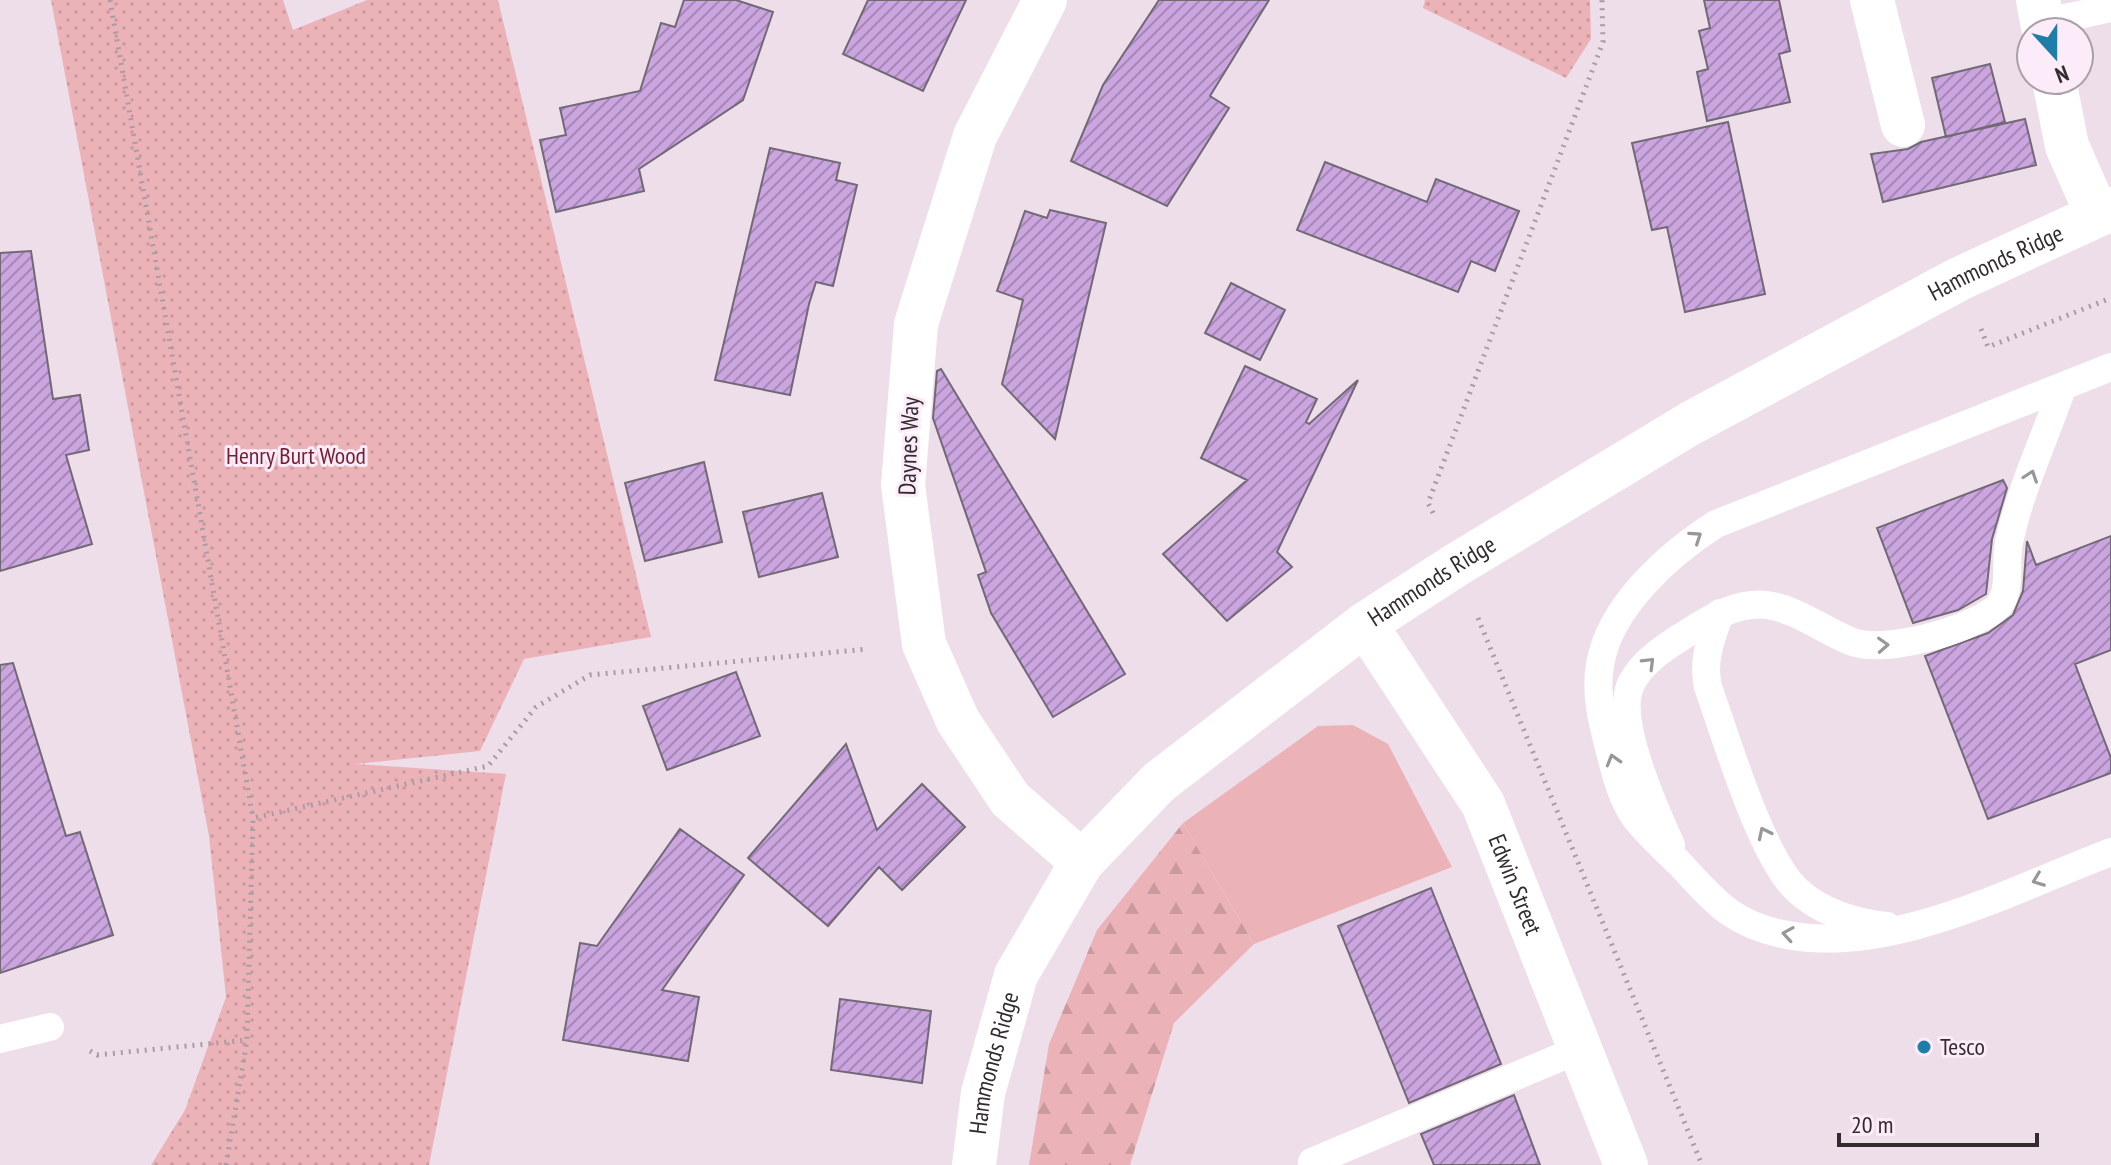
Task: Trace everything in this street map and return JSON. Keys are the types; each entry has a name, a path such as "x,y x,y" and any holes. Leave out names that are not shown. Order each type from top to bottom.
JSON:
{"street":[{"name":"Daynes Way","path":"1045,0 975,136 916,324 903,485 924,644 958,721 1010,799 1082,862"},
{"path":"1872,0 1903,125"},
{"path":"2057,96 2067,146 2104,212"},
{"name":"Hammonds Ridge","path":"974,1165 983,1093 1016,975 1082,862 1159,782 1365,624 1456,565 1691,423 1959,279 2104,212"},
{"name":"Edwin Street","path":"1365,624 1483,804 1626,1165"}],"lane":[{"path":"2055,16 2111,8"},
{"path":"2105,373 1716,524 1688,542 1645,581 1609,638 1600,663 1598,689 1613,762 1632,813 1712,901 1732,916 1783,934 1844,939 1912,928 2111,852"},
{"path":"1680,864 1651,801 1628,715 1628,692 1632,681 1650,660 1720,613 1764,605 1783,608 1864,646 1920,640 1996,609 2005,597 2009,542 2062,388"},
{"path":"1720,613 1706,653 1704,669 1708,687 1754,813 1784,876 1808,900 1824,909 1875,925 1912,928"},
{"path":"0,1039 50,1027"},
{"path":"1312,1162 1580,1049"}],"path":[{"path":"110,0 253,818 247,1040 226,1165"},
{"path":"1602,0 1603,42 1428,503 1702,1165"},
{"path":"1959,279 1988,347 2111,298"},
{"path":"253,818 488,766 536,707 590,675 924,644"},
{"path":"50,1027 97,1055 247,1040"}],"green space":[{"name":"Henry Burt Wood","path":"51,0 283,0 293,30 367,0 498,0 651,637 524,659 480,751 356,764 506,774 429,1165 151,1165 185,1110 226,997 209,836"},
{"path":"1425,0 1590,0 1591,39 1566,78 1423,8"},
{"path":"1353,725 1388,744 1452,867 1254,944 1183,823 1318,726"},
{"path":"1183,823 1254,944 1174,1023 1130,1165 1029,1165 1049,1044 1097,930"}],"building":[{"path":"684,0 736,0 773,12 743,100 639,169 644,191 556,212 540,140 566,135 560,108 640,91 661,23 675,27"},
{"path":"868,0 966,0 923,91 843,54"},
{"path":"1159,0 1269,0 1210,96 1229,108 1167,206 1071,161 1103,85"},
{"path":"1704,0 1779,0 1790,51 1779,54 1790,102 1707,121 1697,72 1708,69 1699,31 1710,28"},
{"path":"1990,64 2005,122 1946,137 1932,78"},
{"path":"2025,119 2036,165 1883,202 1871,154 1908,149 1921,142"},
{"path":"1728,122 1765,294 1685,312 1667,227 1652,230 1632,143"},
{"path":"770,148 840,163 836,180 857,185 833,286 816,282 790,395 715,380"},
{"path":"1325,162 1427,202 1436,179 1519,211 1495,271 1471,261 1458,292 1297,230"},
{"path":"1050,210 1106,223 1055,439 1002,384 1023,300 997,291 1025,211 1047,218"},
{"path":"31,251 53,399 80,395 89,450 66,455 92,544 0,571 0,253"},
{"path":"1231,283 1285,310 1260,360 1205,333"},
{"path":"1245,366 1317,399 1306,422 1309,424 1358,380 1277,552 1292,567 1227,621 1163,554 1247,480 1201,458"},
{"path":"941,369 1125,674 1053,717 991,613 978,575 986,572 933,418 937,371"},
{"path":"704,462 722,542 645,561 625,483"},
{"path":"2003,480 2007,488 1992,539 1986,594 1958,610 1913,623 1877,528"},
{"path":"822,493 838,557 759,577 743,512"},
{"path":"2111,536 2111,650 2075,664 2111,758 2111,773 1988,819 1925,656 1988,633 2013,615 2023,591 2027,541 2036,565"},
{"path":"13,663 66,836 80,832 113,935 0,973 0,665"},
{"path":"736,672 760,736 667,770 643,706"},
{"path":"846,744 877,830 922,784 965,827 902,890 879,867 828,926 748,858"},
{"path":"680,829 744,875 662,990 699,997 688,1061 563,1040 580,943 597,946"},
{"path":"1431,888 1501,1064 1409,1103 1338,926"},
{"path":"840,999 931,1011 922,1083 831,1070"},
{"path":"1514,1095 1540,1165 1434,1165 1421,1134"}],"place":[{"name":"Tesco","path":"1924,1047"}]}
